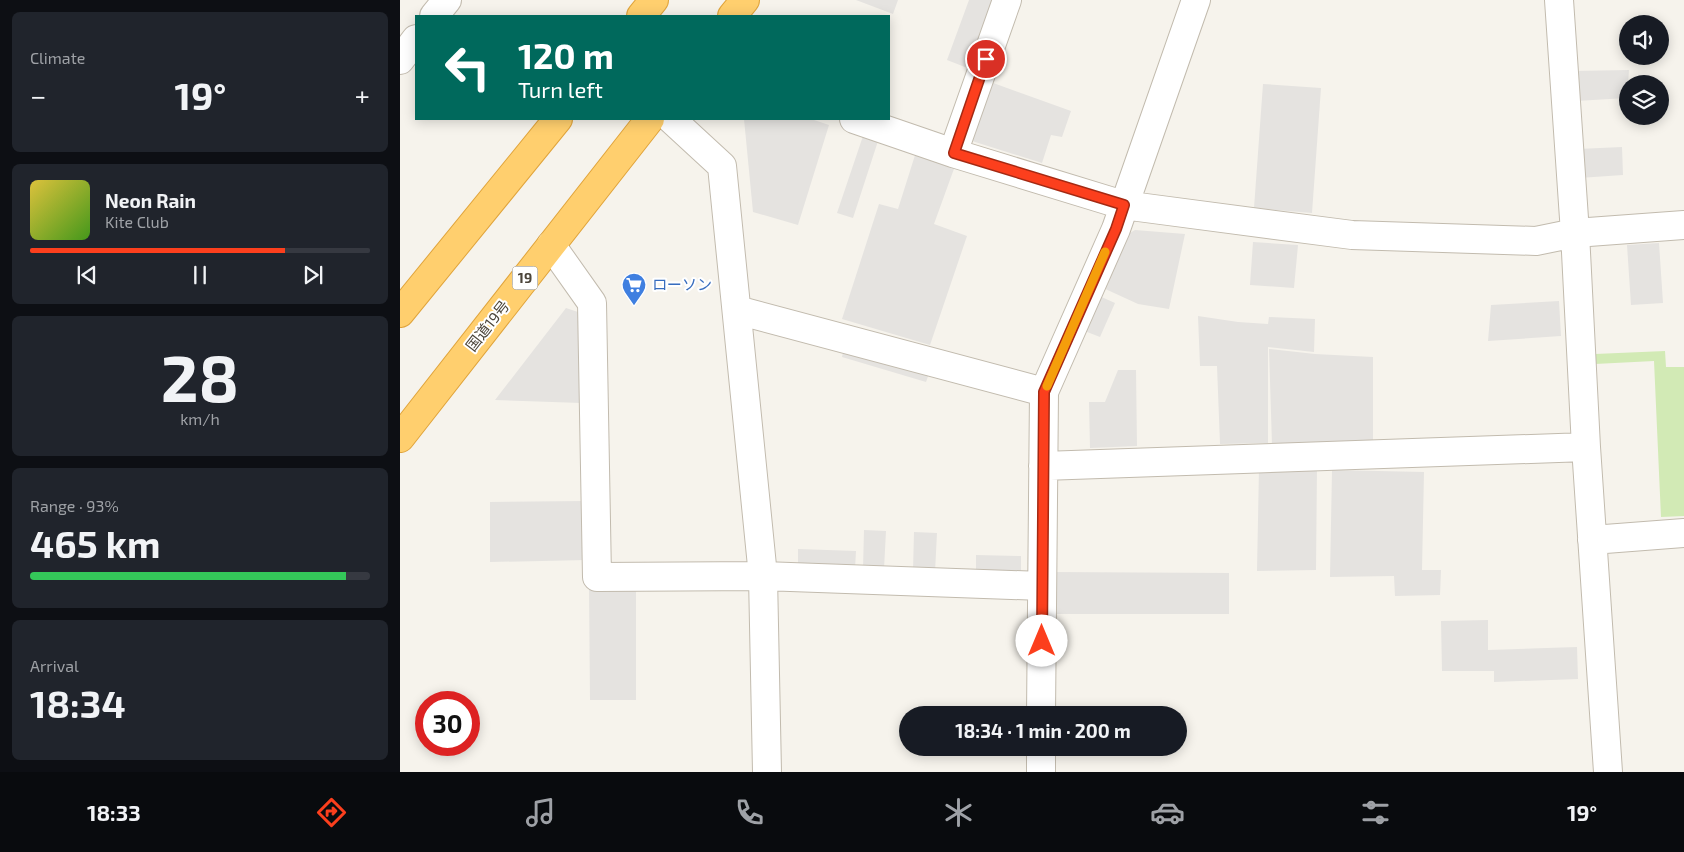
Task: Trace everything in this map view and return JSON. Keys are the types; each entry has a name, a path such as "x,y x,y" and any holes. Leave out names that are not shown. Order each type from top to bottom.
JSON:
{"highway":[{"path":"733,15 744,0"},
{"path":"400,313 557,120"},
{"name":"国道19号","path":"400,438 649,120"}],"street":[{"path":"435,15 447,0"},
{"path":"954,153 1007,0"},
{"path":"1042,706 1044,392 1116,229 1196,0"},
{"path":"1559,0 1608,772"},
{"path":"400,60 415,40"},
{"path":"672,120 722,166 764,576 767,772"},
{"path":"857,120 954,153 1124,205 1352,235 1536,242 1575,233 1684,225"},
{"path":"551,244 592,303 597,576 764,576 1042,586"},
{"path":"737,310 1044,392"},
{"path":"1043,466 1586,447"},
{"path":"1592,540 1684,533"},
{"path":"1041,756 1041,772"}],"green space":[{"path":"1665,351 1666,367 1684,367 1684,516 1661,517 1654,361 1595,364 1595,354"}],"shaded area":[{"path":"856,0 898,0 893,14"},
{"path":"969,0 996,0 970,69 947,60"},
{"path":"1629,70 1629,75 1619,75 1619,98 1576,101 1574,71"},
{"path":"985,80 1071,111 1062,137 1051,135 1042,163 972,141"},
{"path":"1263,84 1321,88 1312,213 1254,208"},
{"path":"744,120 814,120 829,125 798,225 753,212"},
{"path":"863,136 878,141 853,218 837,213"},
{"path":"1622,147 1623,175 1579,178 1578,149"},
{"path":"916,152 955,166 934,224 967,236 930,345 842,319 879,204 898,209"},
{"path":"1135,230 1185,234 1169,309 1138,304 1101,287 1128,234"},
{"path":"1253,242 1298,245 1294,288 1250,285"},
{"path":"1659,243 1663,303 1631,305 1627,245"},
{"path":"1097,295 1115,303 1100,337 1082,330"},
{"path":"1559,301 1561,336 1488,341 1491,305"},
{"path":"566,308 578,312 581,403 495,400"},
{"path":"1198,316 1268,324 1269,317 1315,319 1314,352 1268,347 1268,443 1220,444 1217,366 1200,366"},
{"path":"845,343 931,368 926,382 842,357"},
{"path":"1269,349 1373,357 1373,443 1272,445"},
{"path":"1118,370 1136,370 1137,446 1090,448 1089,402 1105,402"},
{"path":"1317,467 1316,570 1257,571 1259,468"},
{"path":"1332,470 1424,472 1422,570 1441,570 1440,595 1395,596 1394,576 1330,577"},
{"path":"585,501 587,560 490,562 490,502"},
{"path":"864,530 886,531 884,569 863,569"},
{"path":"914,532 937,533 935,572 913,571"},
{"path":"798,549 856,551 855,569 798,567"},
{"path":"976,555 1021,556 1021,576 976,573"},
{"path":"1051,572 1229,573 1229,614 1052,614"},
{"path":"589,587 636,587 636,700 590,700"},
{"path":"1488,620 1488,650 1577,647 1578,679 1494,682 1494,671 1442,671 1441,621"}],"slow traffic":[{"path":"1047,386 1105,252"}],"place":[{"name":"ローソン","path":"634,306"}],"route":[{"path":"986,59 954,153 1124,205 1116,229 1044,392 1042,641"}]}
